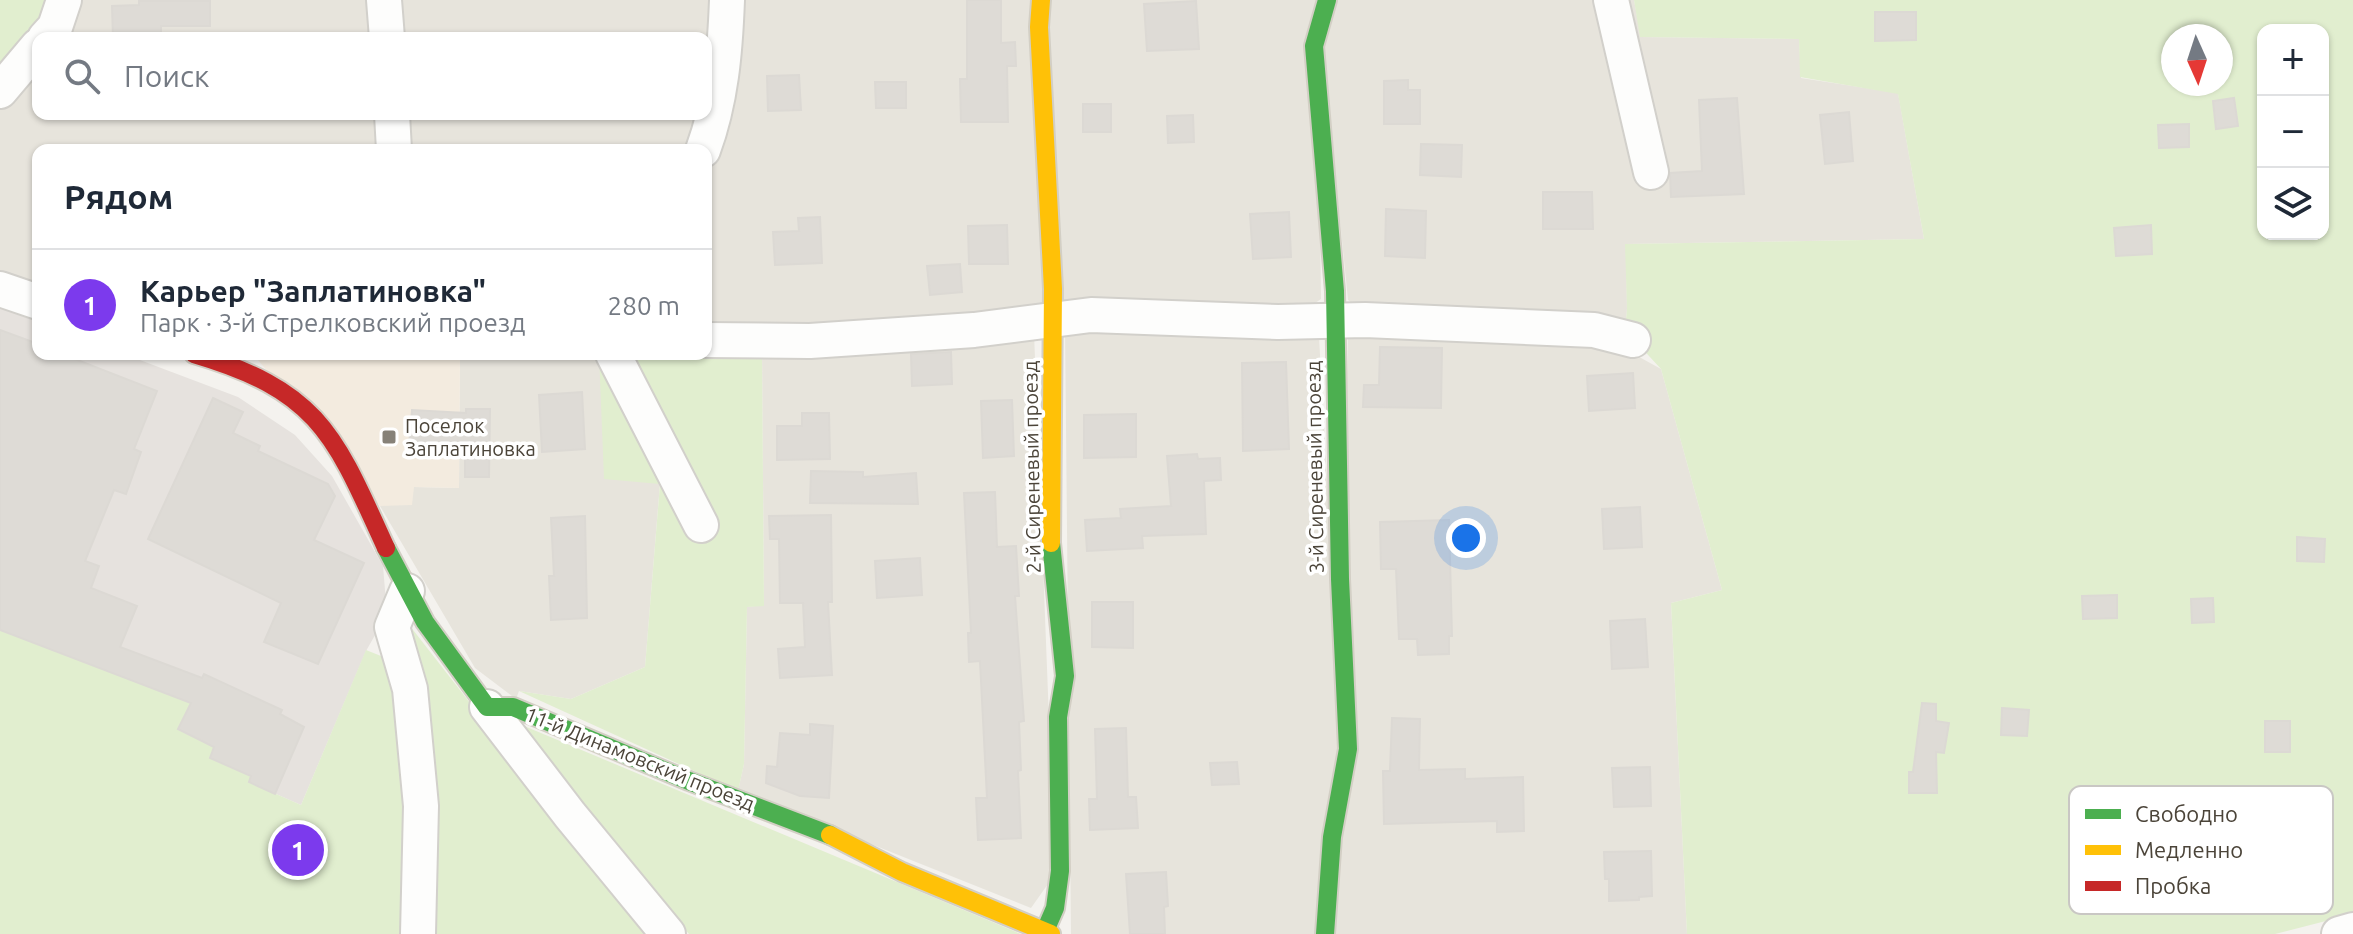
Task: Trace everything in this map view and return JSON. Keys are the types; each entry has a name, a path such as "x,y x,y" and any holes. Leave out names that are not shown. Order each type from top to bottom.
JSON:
{"street":[{"path":"49,32 62,12 64,0"},
{"path":"384,0 387,32"},
{"path":"705,144 714,121 725,60 727,0"},
{"name":"2-й Сиреневый проезд","path":"1041,0 1041,72 1053,289 1051,539 1065,676 1058,717 1060,871 1048,932"},
{"name":"3-й Сиреневый проезд","path":"1325,934 1332,837 1348,749 1340,579 1335,291 1314,46 1327,0"},
{"path":"1611,0 1651,172"},
{"path":"0,91 32,53"},
{"path":"392,120 394,144"},
{"path":"0,289 32,300"},
{"path":"712,340 810,341 974,330 1091,315 1594,330 1633,340"},
{"path":"219,360 291,395 318,421 345,462 407,591 445,651 570,815 668,934"},
{"path":"616,360 701,525"},
{"path":"407,591 392,627 410,689 421,806 418,934"},
{"name":"11-й Динамовский проезд","path":"487,707 513,707 689,781 822,831 902,872 1048,932"},
{"path":"2339,934 2353,930"}],"shaded area":[{"path":"68,0 1317,0 1321,299 1305,310 712,331 712,144 32,144 32,284 0,273 0,100 32,61 32,120 712,120 712,32 54,32"},
{"path":"1335,0 1634,0 1641,37 1799,39 1801,78 1898,93 1924,239 1626,244 1625,330 1365,313 1348,300 1322,42"},
{"path":"0,308 32,320 32,360 140,360 238,397 295,435 332,476 383,566 387,614 366,651 301,805 249,782 250,776 210,758 214,746 178,729 190,703 0,630"},
{"path":"1065,326 1319,337 1342,747 1318,934 1071,934"},
{"path":"1034,333 1055,874 1031,908 738,791 744,764 747,607 764,605 762,351"},
{"path":"1348,336 1589,340 1632,353 1661,369 1722,590 1671,603 1687,934 1332,934"},
{"path":"258,360 460,360 459,488 414,487 412,505 380,506"},
{"path":"460,360 602,360 660,483 645,667 571,699 519,691 516,699 475,668 380,506 414,487 459,488"}],"green space":[{"path":"0,0 54,0 0,73"},
{"path":"1634,0 2353,0 2353,914 2275,934 1687,934 1671,603 1722,590 1661,369 1625,330 1625,244 1924,239 1898,94 1800,77 1799,39 1640,37"},
{"path":"762,351 764,606 747,607 744,764 738,791 519,691 571,699 645,667 660,484 604,479 599,360 712,360 712,354"},
{"path":"410,626 650,934 0,934 0,630 191,703 179,729 214,747 210,758 251,776 249,782 301,805 366,650 386,658"},
{"path":"517,723 1021,934 689,934 559,781"}],"building":[{"path":"967,0 1001,0 1001,43 1015,42 1016,66 1007,66 1008,122 961,122 960,79 967,79"},
{"path":"139,1 210,1 210,26 161,26 161,32 113,32 112,6 139,5"},
{"path":"1196,1 1199,49 1147,51 1144,4"},
{"path":"1875,12 1916,12 1916,40 1875,41"},
{"path":"799,75 801,110 768,111 767,76"},
{"path":"1408,80 1408,90 1420,90 1420,124 1384,124 1384,81"},
{"path":"875,82 906,82 906,108 876,108"},
{"path":"1737,98 1744,194 1671,197 1670,173 1702,171 1699,100"},
{"path":"2234,98 2238,126 2216,129 2213,101"},
{"path":"1083,104 1111,104 1111,132 1083,132"},
{"path":"1849,112 1853,161 1825,164 1820,115"},
{"path":"1193,115 1194,142 1168,143 1167,116"},
{"path":"2189,124 2189,147 2159,148 2158,125"},
{"path":"1421,144 1462,145 1461,177 1420,175"},
{"path":"1543,192 1592,192 1593,229 1543,229"},
{"path":"1386,209 1426,211 1425,258 1385,256"},
{"path":"1289,212 1291,257 1253,259 1250,214"},
{"path":"820,217 822,263 775,265 773,232 799,231 798,218"},
{"path":"1007,225 1008,264 969,264 968,226"},
{"path":"2151,225 2152,254 2116,256 2114,228"},
{"path":"960,264 962,292 930,295 927,266"},
{"path":"0,330 32,342 32,360 77,360 157,391 134,449 141,452 126,494 114,490 85,561 99,566 91,588 137,606 120,647 202,678 204,674 282,710 280,714 304,727 275,794 249,782 251,776 210,758 214,747 178,729 191,703 0,630"},
{"path":"1380,347 1442,348 1441,408 1363,407 1364,385 1379,385"},
{"path":"951,352 952,384 912,386 911,354"},
{"path":"1286,362 1289,449 1243,451 1242,363"},
{"path":"1633,373 1635,408 1589,411 1587,376"},
{"path":"582,392 585,449 542,452 539,395"},
{"path":"213,398 243,412 233,433 260,446 258,451 328,484 335,496 314,540 364,563 318,664 264,642 281,603 148,539"},
{"path":"1012,400 1014,456 983,458 981,401"},
{"path":"466,409 490,409 489,477 465,477 465,449 409,445 412,410 466,413"},
{"path":"802,413 829,413 830,459 777,460 777,426 802,426"},
{"path":"1136,414 1136,457 1084,458 1084,415"},
{"path":"1197,454 1198,459 1220,458 1221,480 1204,481 1206,534 1142,536 1143,548 1087,551 1085,520 1121,518 1120,509 1171,506 1167,456"},
{"path":"811,471 863,472 863,477 916,473 918,504 810,503"},
{"path":"995,492 997,547 1016,546 1019,596 1015,596 1024,721 1019,722 1021,838 978,840 976,798 987,798 980,661 969,662 968,633 971,633 964,493"},
{"path":"1640,507 1642,547 1604,549 1602,509"},
{"path":"831,515 832,602 828,602 832,675 780,678 778,649 805,647 803,603 780,603 779,539 770,539 769,516"},
{"path":"585,516 587,618 551,620 549,576 554,576 551,518"},
{"path":"1449,520 1452,636 1449,636 1449,654 1418,655 1417,639 1399,639 1396,569 1381,569 1380,522"},
{"path":"2297,537 2325,539 2324,562 2297,561"},
{"path":"920,558 922,595 877,598 875,561"},
{"path":"2117,595 2117,618 2083,619 2082,596"},
{"path":"2213,598 2214,622 2192,623 2191,599"},
{"path":"1092,602 1133,602 1133,648 1092,647"},
{"path":"1645,619 1648,667 1612,669 1610,621"},
{"path":"1922,703 1936,704 1936,721 1949,723 1944,753 1936,752 1937,793 1909,793 1909,772 1913,772"},
{"path":"2002,708 2029,710 2027,736 2001,735"},
{"path":"1392,718 1420,719 1419,770 1465,769 1465,779 1523,777 1524,831 1497,832 1497,821 1384,824 1383,771 1390,771"},
{"path":"2265,721 2290,721 2290,752 2265,752"},
{"path":"810,724 833,726 829,798 800,796 766,783 767,766 777,767 780,733 810,735"},
{"path":"1126,728 1128,797 1136,797 1138,828 1090,830 1089,799 1097,799 1095,729"},
{"path":"1237,762 1239,784 1212,785 1210,763"},
{"path":"1650,767 1651,806 1614,807 1612,768"},
{"path":"1651,851 1652,896 1639,897 1639,900 1609,901 1604,852"},
{"path":"1166,872 1168,906 1164,907 1165,934 1130,934 1126,874"}],"traffic: fast":[{"path":"1325,934 1332,837 1348,749 1340,579 1335,291 1314,46 1327,0"},
{"path":"1045,931 1055,908 1060,871 1058,717 1065,676 1051,543"},
{"path":"386,548 425,622 487,707 513,707 689,781 830,835"}],"traffic: slow":[{"path":"1041,0 1039,27 1053,289 1051,543"},
{"path":"830,835 902,872 1051,934"}],"traffic: jam":[{"path":"212,360 270,384 297,402 318,423 352,476 386,548"}],"place":[{"name":"Поселок Заплатиновка","path":"389,437"},
{"name":"Карьер \"Заплатиновка\"","path":"298,850"}]}
